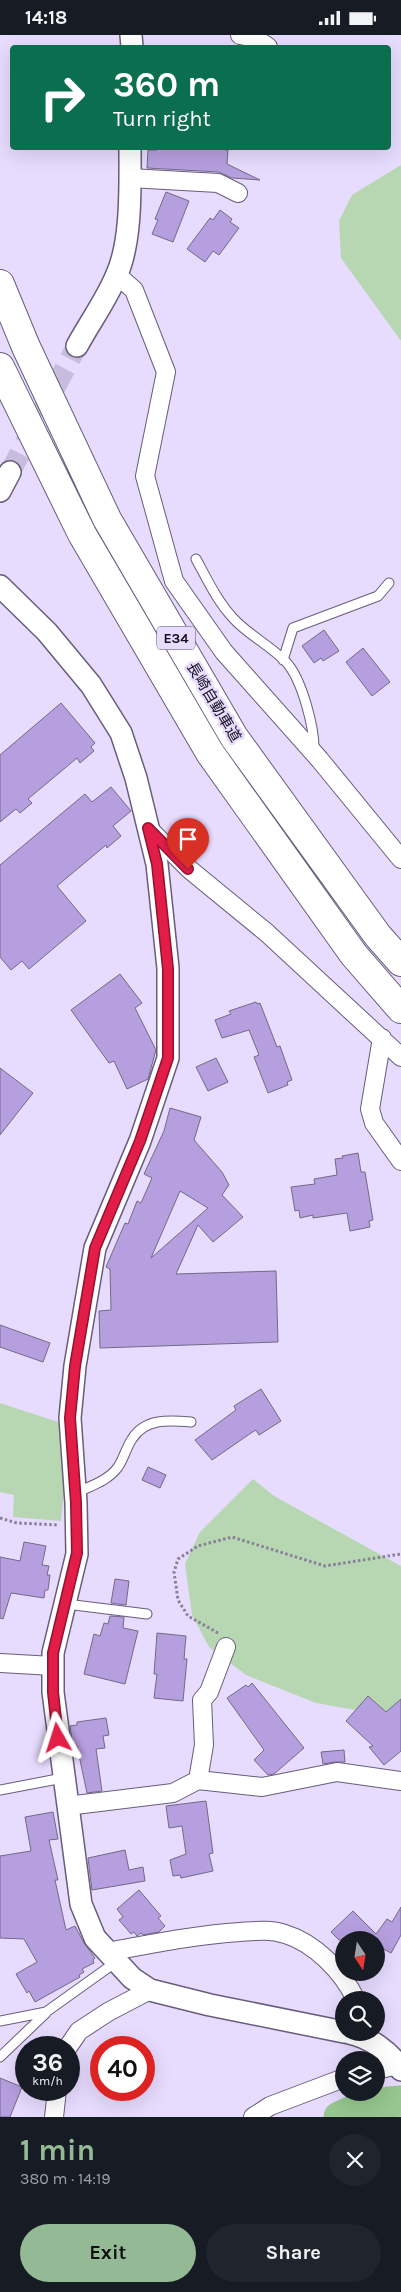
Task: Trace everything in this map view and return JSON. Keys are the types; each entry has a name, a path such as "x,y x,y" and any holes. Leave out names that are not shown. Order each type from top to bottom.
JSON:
{"highway":[{"name":"長崎自動車道","path":"0,284 26,347 107,519 234,737 378,936 401,962"},
{"name":"長崎自動車道","path":"0,367 82,534 210,753 354,955 401,1009"}],"street":[{"path":"240,35 255,38 265,45"},
{"path":"77,346 117,275 122,259 130,199 130,150"},
{"path":"130,178 218,183 238,193"},
{"path":"117,275 134,290 166,372 145,476 174,581 224,652 314,753 401,859"},
{"path":"0,491 10,471"},
{"path":"0,586 47,632 91,685 121,733 136,778 157,864 168,969 168,1058 140,1141 95,1248 75,1366 70,1418 76,1493 77,1553 53,1653 53,1692 81,1904 95,1938 119,1964 150,1990 210,2005 335,2029"},
{"path":"148,828 188,869 267,933 401,1057"},
{"path":"382,1038 370,1109 374,1123 401,1161"},
{"path":"198,1780 204,1745 202,1700 209,1693 226,1647"},
{"path":"0,1663 53,1666"},
{"path":"67,1806 173,1793 198,1780 262,1787 337,1772 401,1781"},
{"path":"119,1964 206,1935 269,1930 286,1934 316,1950 348,1983 352,1991"},
{"path":"76,2036 79,2031 108,2011 150,1990"},
{"path":"371,2041 381,2048 400,2067"},
{"path":"385,2069 400,2067"},
{"path":"254,2117 270,2106 335,2081"},
{"path":"54,2117 56,2101"}],"lane":[{"path":"196,559 218,598 233,618 287,663 305,698 314,736 314,753"},
{"path":"283,660 293,628 378,596 389,583"},
{"path":"76,1493 102,1481 118,1467 133,1437 151,1423 165,1419 191,1422"},
{"path":"66,1604 147,1614"},
{"path":"0,1790 63,1778"},
{"path":"0,2057 46,2013 119,1964"},
{"path":"0,2021 46,2013"}],"path":[{"path":"0,1518 17,1523 77,1525"},
{"path":"226,1647 219,1633 188,1616 178,1601 174,1572 178,1559 198,1546 232,1537 325,1565 401,1554"}],"green space":[{"path":"401,165 401,341 341,258 339,221 352,195"},
{"path":"0,1403 61,1423 64,1490 61,1521 13,1517 14,1495 0,1492"},
{"path":"253,1479 274,1496 401,1566 401,1718 316,1703 246,1675 209,1647 192,1615 185,1564 200,1532"}],"building":[{"path":"148,150 228,150 227,164 260,180 232,178 219,172 147,168"},
{"path":"166,192 189,201 173,242 152,234 158,220 155,219"},
{"path":"220,210 232,219 230,222 239,228 219,255 213,251 205,262 187,249 210,218 213,220"},
{"path":"324,630 339,651 323,661 321,658 314,663 302,646"},
{"path":"363,648 390,682 372,696 346,662"},
{"path":"61,703 95,743 91,747 94,751 80,763 77,758 28,799 32,803 20,813 16,809 0,822 0,755"},
{"path":"111,787 131,811 113,826 121,836 107,848 106,845 57,886 86,921 29,969 22,961 11,970 0,957 0,865 85,794 92,802"},
{"path":"120,974 142,1003 135,1008 156,1050 148,1079 127,1089 114,1061 109,1063 71,1010"},
{"path":"256,1002 257,1004 260,1003 277,1047 280,1046 292,1080 287,1082 288,1085 268,1093 254,1057 259,1055 249,1030 222,1038 215,1020 231,1014 229,1011"},
{"path":"216,1058 228,1082 208,1091 196,1067"},
{"path":"0,1068 33,1093 0,1135"},
{"path":"170,1108 201,1117 194,1140 222,1172 229,1185 222,1195 243,1217 213,1242 198,1225 176,1274 276,1271 278,1342 100,1348 99,1311 111,1310 110,1269 106,1267 125,1223 128,1224 137,1201 141,1203 152,1178 144,1174 164,1131","holes":["180,1191 208,1208 151,1258"]},
{"path":"358,1153 361,1172 365,1172 373,1220 369,1221 370,1227 350,1231 347,1213 313,1218 313,1215 300,1218 299,1210 295,1211 291,1187 315,1184 314,1179 337,1175 335,1159"},
{"path":"0,1325 50,1343 43,1362 0,1347"},
{"path":"261,1389 281,1421 259,1435 256,1430 212,1460 195,1440 236,1410 234,1406"},
{"path":"148,1467 166,1475 160,1488 142,1480"},
{"path":"24,1542 46,1546 42,1565 49,1566 47,1575 50,1575 48,1590 45,1590 44,1598 11,1593 3,1619 0,1618 0,1557 20,1561"},
{"path":"115,1579 129,1581 126,1605 111,1603"},
{"path":"110,1616 124,1617 123,1628 138,1631 125,1684 84,1674 94,1634 100,1636 104,1623 108,1624"},
{"path":"157,1633 186,1636 184,1659 187,1659 183,1701 154,1698 157,1674 154,1674"},
{"path":"252,1683 304,1748 274,1774 268,1775 254,1760 264,1750 227,1698"},
{"path":"368,1696 386,1712 401,1699 401,1751 384,1765 369,1747 373,1746 346,1721"},
{"path":"106,1718 109,1735 103,1736 105,1748 96,1749 102,1791 87,1793 77,1746 73,1746 70,1726 77,1725 77,1722"},
{"path":"344,1750 345,1762 323,1764 321,1752"},
{"path":"206,1801 213,1853 209,1854 213,1871 181,1878 180,1875 173,1876 170,1860 186,1854 182,1826 169,1828 166,1806"},
{"path":"53,1812 58,1839 49,1840 58,1880 55,1880 66,1930 75,1926 95,1958 93,1960 94,1963 82,1969 84,1972 79,1975 80,1977 35,2002 29,1991 27,1993 16,1974 37,1962 24,1939 0,1938 0,1856 31,1851 25,1817"},
{"path":"125,1850 129,1870 143,1867 145,1881 92,1890 88,1858"},
{"path":"139,1890 161,1916 158,1918 165,1926 159,1932 143,1935 141,1933 137,1936 134,1932 131,1934 119,1920 123,1917 117,1909"},
{"path":"401,1907 401,1935 391,1953 385,1950 385,1931 378,1931 387,1919 392,1922"},
{"path":"353,1911 373,1931 335,1931 335,1936 331,1932"},
{"path":"0,2078 15,2084 16,2101 10,2117 0,2117"}],"waterway":[{"path":"339,2117 367,2104 401,2101"}],"tunnel":[{"path":"10,472 77,346"}],"route":[{"path":"58,1738 53,1692 53,1653 77,1553 76,1503 70,1418 75,1366 95,1248 140,1141 157,1096 168,1058 168,969 157,864 148,828 188,869"}]}
